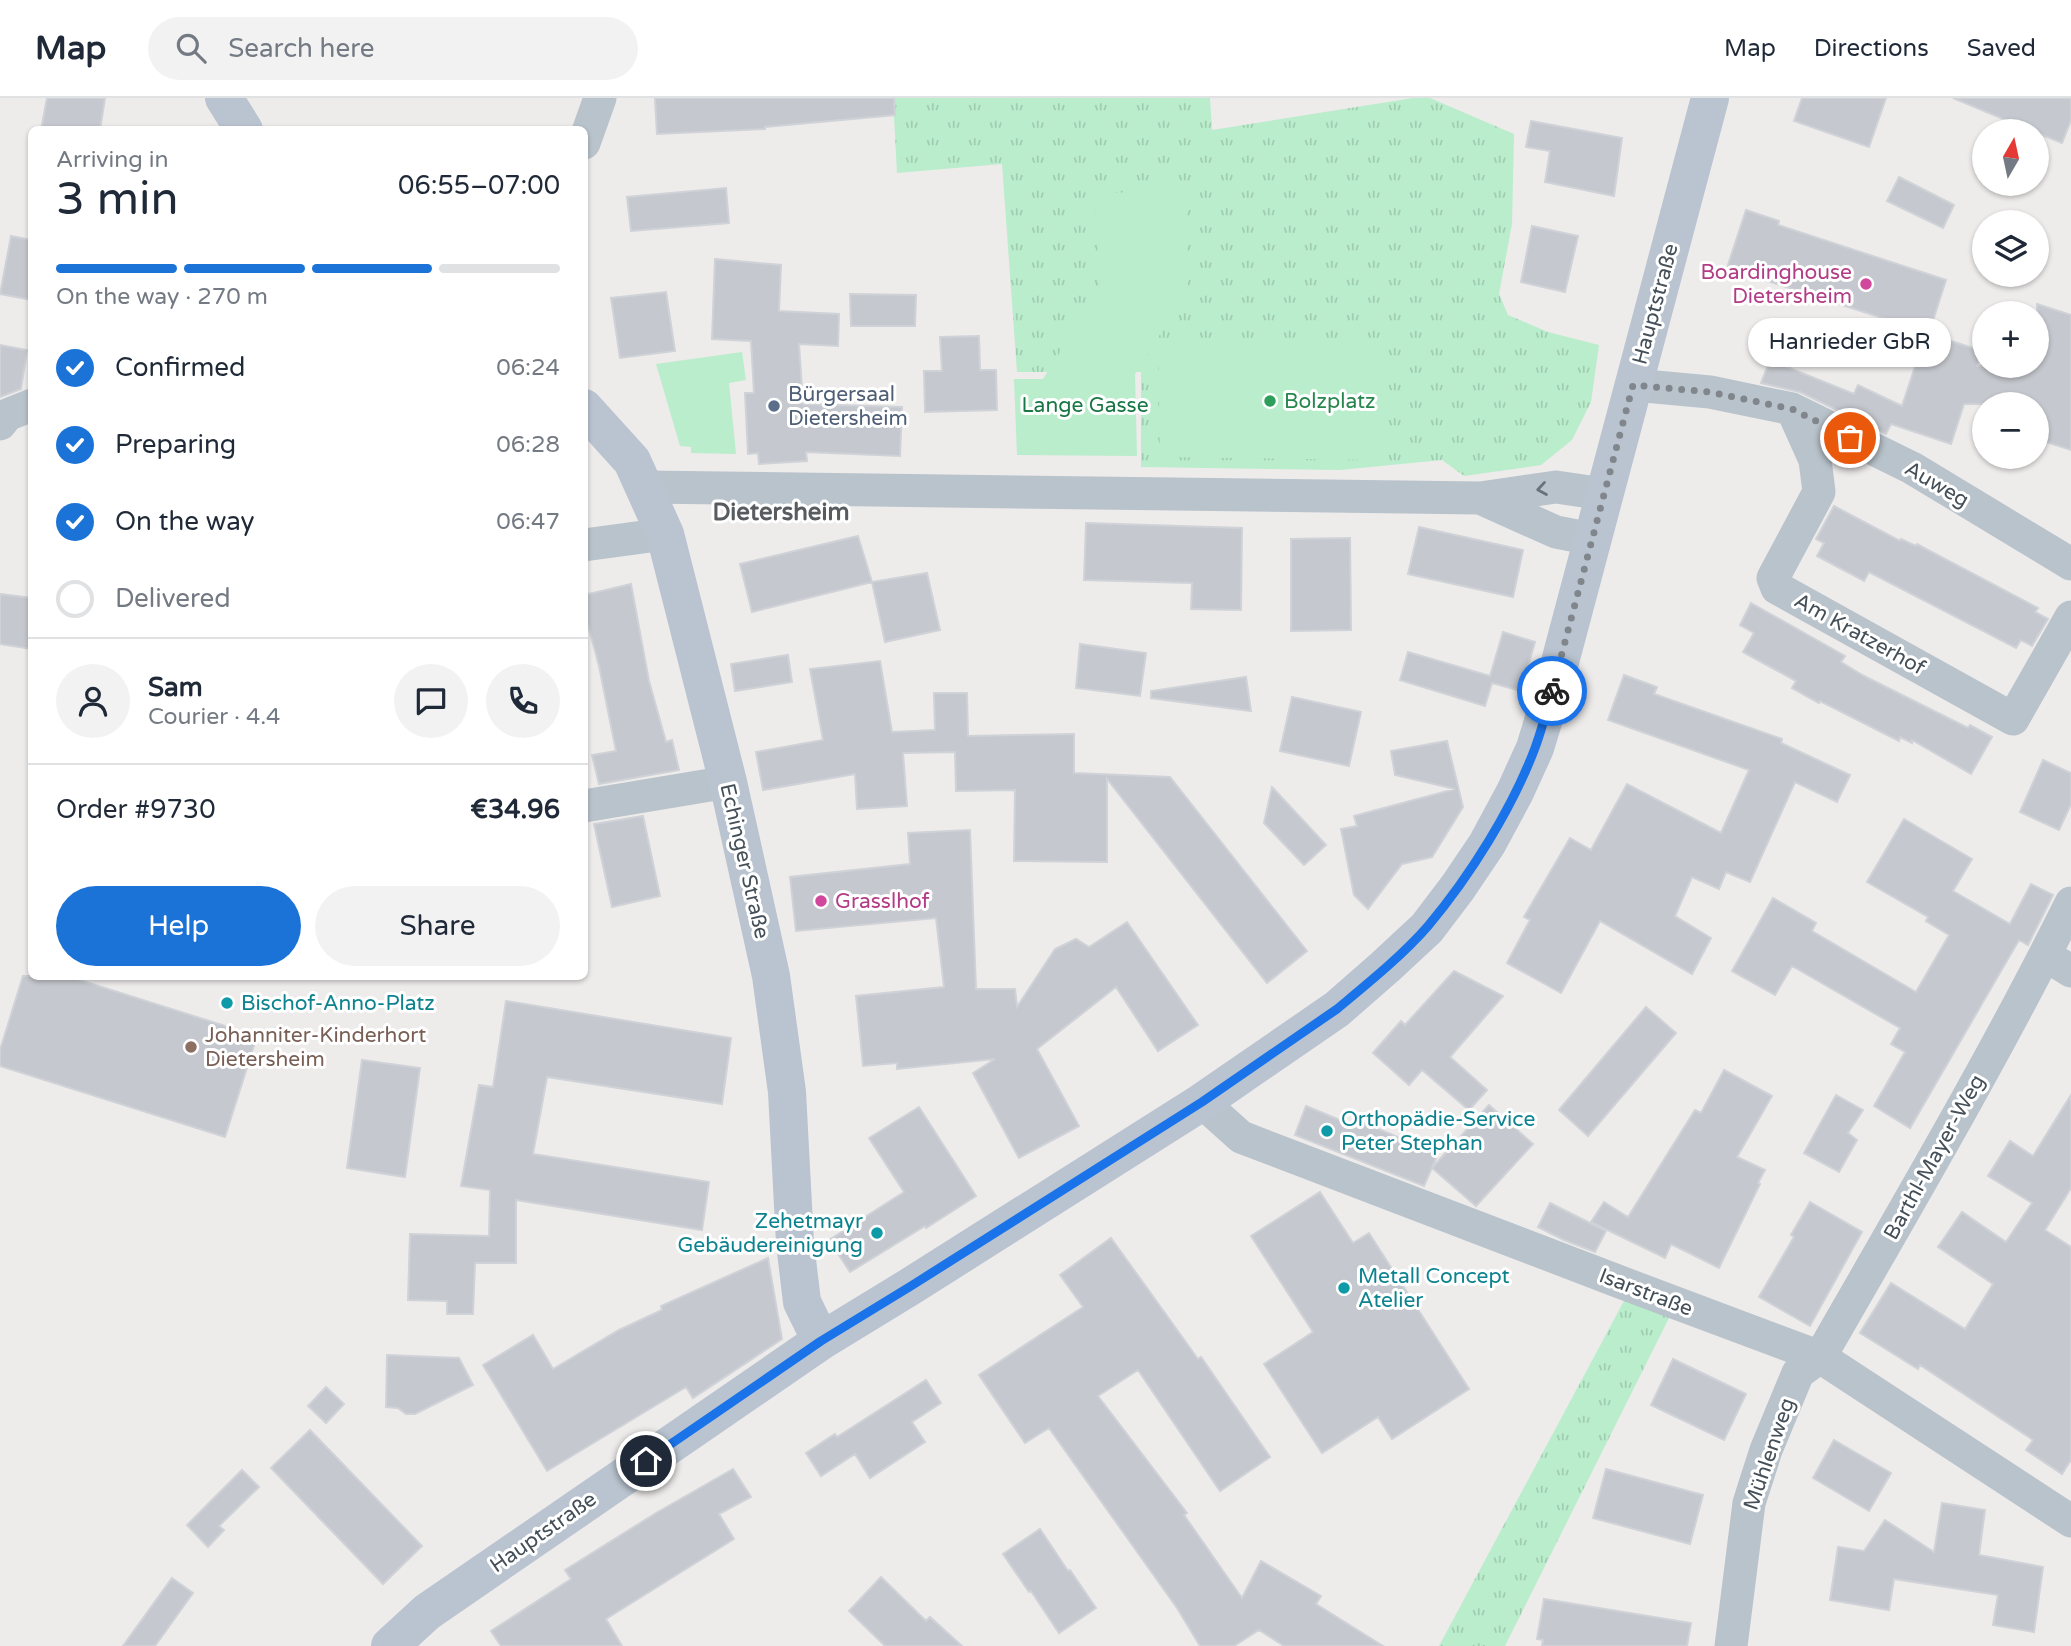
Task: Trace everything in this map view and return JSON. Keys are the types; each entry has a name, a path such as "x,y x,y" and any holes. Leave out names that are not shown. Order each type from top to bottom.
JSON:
{"main road":[{"path":"224,98 242,126"},
{"name":"Hauptstraße","path":"390,1646 427,1612 821,1341 1202,1102 1327,1016 1427,928 1487,844 1535,748 1710,98"},
{"name":"Echinger Straße","path":"588,412 632,461 665,534 728,782 771,976 786,1092 795,1243 802,1302 821,1341"}],"street":[{"path":"588,132 600,98"},
{"name":"Auweg","path":"1633,385 1710,392 1792,409 1912,468 2071,564"},
{"path":"0,424 8,415 28,407"},
{"name":"Am Kratzerhof","path":"1792,409 1815,460 1819,492 1773,578 1777,588 2013,719 2071,617"},
{"path":"644,487 1480,498 1556,486 1605,494"},
{"path":"1480,498 1556,532 1592,539"},
{"path":"588,544 665,534"},
{"path":"588,805 728,782"},
{"name":"Barthl-Mayer-Weg","path":"1820,1357 1939,1151 2058,963 2071,904"},
{"name":"Isarstraße","path":"1202,1102 1241,1137 1820,1357 2071,1521"},
{"name":"Mühlenweg","path":"1731,1646 1749,1503 1766,1450 1798,1373 1820,1357"}],"green space":[{"path":"893,98 1210,98 1212,130 1413,98 1430,98 1514,134 1512,224 1499,294 1508,315 1548,332 1599,345 1591,402 1572,440 1541,465 1464,476 1442,460 1340,470 1141,467 1141,372 1017,372 1002,164 897,173"},
{"name":"Lange Gasse","path":"1186,189 1188,290 1135,374 1137,456 1017,455 1014,379 1043,379 1100,288 1094,194"},
{"name":"Bolzplatz","path":"1158,344 1379,345 1384,460 1160,457"},
{"path":"742,352 746,380 729,383 736,454 691,453 691,447 680,446 656,364"},
{"path":"1625,1299 1670,1316 1505,1646 1439,1646"}],"building":[{"path":"47,98 105,98 101,126 42,126"},
{"path":"655,98 894,98 895,115 765,129 657,134"},
{"path":"1802,98 1886,98 1869,147 1794,121"},
{"path":"1953,98 2071,98 2071,120 2062,143 2049,138 2049,119 2003,119"},
{"path":"1531,121 1622,138 1614,196 1545,182 1550,151 1526,147"},
{"path":"1899,177 1954,205 1943,228 1887,201"},
{"path":"726,188 729,223 631,231 627,197"},
{"path":"1746,210 1779,221 1778,225 1946,280 1929,333 1727,268"},
{"path":"1532,226 1578,236 1565,292 1521,282"},
{"path":"11,236 28,239 28,299 0,294"},
{"path":"715,259 781,265 779,311 839,314 838,346 799,344 803,404 902,407 900,456 806,452 807,461 759,464 758,453 748,454 745,393 754,393 751,341 712,339"},
{"path":"666,292 675,351 620,358 611,298"},
{"path":"850,294 916,295 915,326 851,326"},
{"path":"2049,308 2071,315 2071,450 2049,443 2049,392 1972,392 1972,404 1964,404 1951,444 1891,424 1886,434 1800,392 1761,383 1770,360 1854,394 1858,385 1902,406 1926,333 1972,348 1972,378 2049,378"},
{"path":"979,336 980,370 996,370 997,410 925,412 924,371 942,371 940,337"},
{"path":"0,345 27,350 21,389 0,397"},
{"path":"1834,506 1900,541 1901,539 1916,546 1917,544 2038,608 2035,612 2048,619 2032,646 2021,640 2016,648 1869,572 1864,581 1817,556 1824,543 1816,539"},
{"path":"1086,523 1242,528 1241,610 1191,609 1192,583 1084,580"},
{"path":"1419,527 1523,550 1513,597 1408,574"},
{"path":"858,536 872,582 752,612 740,564"},
{"path":"1350,538 1351,630 1291,631 1291,539"},
{"path":"927,573 940,630 885,642 872,582"},
{"path":"631,584 649,681 666,742 672,740 679,770 599,784 592,755 616,751 588,625 588,594"},
{"path":"0,594 28,598 28,648 0,644"},
{"path":"1751,603 1845,656 1841,662 1864,676 1968,728 1970,725 1992,737 1971,774 1912,740 1912,743 1900,737 1899,741 1820,701 1819,703 1792,688 1796,681 1743,652 1754,633 1740,625"},
{"path":"1503,632 1535,642 1521,691 1492,683 1485,706 1400,680 1408,652 1490,676"},
{"path":"1080,644 1146,653 1140,696 1076,688"},
{"path":"788,655 792,682 735,691 731,664"},
{"path":"880,661 892,732 935,730 934,693 967,693 968,736 1074,734 1074,773 1170,777 1307,951 1267,983 1107,779 1107,862 1014,861 1015,790 956,791 955,752 903,753 907,806 857,809 855,774 763,790 756,752 823,740 810,669"},
{"path":"1624,675 1657,687 1654,694 1782,739 1781,743 1850,775 1837,802 1795,782 1750,882 1726,872 1719,889 1692,877 1675,916 1711,938 1692,974 1600,921 1561,993 1507,963 1530,920 1524,917 1570,838 1591,850 1627,784 1721,833 1749,770 1608,720"},
{"path":"1246,677 1251,711 1151,698 1151,691"},
{"path":"1292,697 1361,712 1349,766 1280,751"},
{"path":"1447,741 1463,807 1432,857 1402,864 1368,909 1354,895 1341,829 1357,826 1354,816 1455,789 1395,775 1391,751"},
{"path":"2043,760 2071,773 2071,804 2059,830 2020,812"},
{"path":"1272,787 1326,845 1304,865 1264,823"},
{"path":"643,816 660,896 612,907 594,824"},
{"path":"1904,819 1972,859 1953,891 2010,924 2031,884 2053,895 2028,945 2019,940 1910,1128 1874,1106 1905,1052 1891,1044 1900,1028 1792,966 1775,995 1732,971 1773,898 1816,923 1812,931 1916,992 1949,935 1926,921 1928,917 1867,882"},
{"path":"970,830 976,989 1015,989 1017,1007 1055,949 1076,939 1089,947 1127,922 1198,1025 1158,1051 1116,987 1037,1049 1079,1126 1019,1158 973,1073 995,1059 897,1069 897,1063 863,1066 856,996 944,987 936,918 796,931 790,877 910,864 908,833"},
{"path":"1454,971 1503,996 1450,1057 1487,1090 1469,1110 1422,1070 1409,1085 1373,1053 1401,1021 1405,1025"},
{"path":"23,976 28,976 28,980 80,980 257,1036 225,1137 0,1066 0,1050"},
{"path":"506,1001 731,1038 722,1104 547,1077 533,1154 709,1182 702,1230 516,1200 516,1263 475,1263 473,1314 447,1314 447,1301 408,1300 410,1234 489,1236 490,1190 461,1186 479,1085 493,1087"},
{"path":"1646,1007 1676,1033 1588,1136 1559,1110"},
{"path":"362,1060 420,1068 405,1177 347,1168"},
{"path":"1724,1070 1772,1096 1737,1157 1765,1170 1719,1268 1671,1244 1665,1258 1591,1222 1604,1202 1628,1217 1695,1110 1701,1113"},
{"path":"1836,1095 1863,1110 1848,1133 1857,1140 1839,1172 1804,1153"},
{"path":"2071,1095 2071,1188 2045,1230 2071,1247 2071,1460 2062,1474 2026,1450 2033,1440 1920,1365 1918,1369 1860,1333 1891,1283 1965,1329 1993,1284 1938,1247 1962,1212 2006,1242 2032,1203 1988,1176 2010,1141 2033,1156"},
{"path":"1489,1105 1533,1144 1476,1206 1432,1168"},
{"path":"1306,1106 1359,1128 1362,1122 1438,1154 1424,1186 1295,1135"},
{"path":"919,1107 976,1196 850,1272 829,1240 904,1192 869,1138"},
{"name":"Metall Concept Atelier","path":"1320,1192 1353,1243 1369,1233 1469,1389 1392,1439 1378,1417 1322,1453 1264,1364 1313,1332 1251,1236"},
{"path":"1810,1202 1862,1232 1810,1326 1759,1297 1794,1237 1791,1235"},
{"path":"1550,1203 1606,1231 1595,1252 1538,1227"},
{"path":"1111,1238 1198,1359 1201,1357 1270,1457 1220,1491 1138,1370 1098,1396 1187,1513 1184,1515 1242,1598 1261,1561 1321,1596 1316,1604 1383,1646 1284,1646 1259,1630 1234,1646 1200,1646 1177,1608 1049,1428 1025,1443 979,1375 1083,1307 1060,1275"},
{"path":"768,1258 782,1339 693,1398 686,1387 547,1471 483,1365 533,1335 553,1369 619,1330 662,1310 661,1306"},
{"path":"387,1355 459,1358 473,1385 415,1414 406,1414 398,1408 386,1407"},
{"path":"1673,1359 1746,1394 1724,1440 1651,1405"},
{"path":"926,1380 941,1403 912,1422 925,1442 870,1478 855,1454 821,1476 806,1453 835,1434 837,1437"},
{"path":"326,1387 344,1404 326,1423 308,1406"},
{"path":"310,1430 422,1546 383,1584 271,1468"},
{"path":"1834,1440 1891,1473 1869,1511 1813,1478"},
{"path":"733,1469 751,1497 719,1514 734,1539 606,1619 622,1646 501,1646 491,1631 571,1579 565,1570"},
{"path":"1606,1469 1703,1495 1690,1544 1593,1518"},
{"path":"242,1470 259,1487 219,1526 224,1530 208,1547 187,1525"},
{"path":"1942,1503 1985,1510 1979,1555 2043,1567 2034,1632 1993,1625 1998,1595 1894,1579 1889,1610 1830,1600 1838,1547 1864,1551 1885,1520 1934,1552"},
{"path":"1040,1529 1096,1608 1059,1633 1003,1554"},
{"path":"881,1577 926,1621 930,1617 962,1646 885,1646 849,1611"},
{"path":"172,1578 193,1593 155,1646 123,1646"},
{"path":"1544,1599 1691,1623 1687,1646 1542,1646 1543,1640 1537,1639"}],"way so far":[{"path":"1552,691 1633,385 1710,392 1756,400 1792,409 1850,438"}],"place":[{"name":"Boardinghouse Dietersheim","path":"1866,284"},
{"name":"Bolzplatz","path":"1270,401"},
{"name":"Bürgersaal Dietersheim","path":"774,406"},
{"name":"Hanrieder GbR","path":"1850,438"},
{"name":"Grasslhof","path":"821,901"},
{"name":"Bischof-Anno-Platz","path":"227,1003"},
{"name":"Johanniter-Kinderhort Dietersheim","path":"191,1047"},
{"name":"Orthopädie-Service Peter Stephan","path":"1327,1131"},
{"name":"Zehetmayr Gebäudereinigung","path":"877,1233"},
{"name":"Metall Concept Atelier","path":"1344,1288"}],"district":[{"name":"Dietersheim","path":"781,512"}],"route":[{"path":"646,1461 821,1341 1202,1102 1337,1009 1427,928 1458,887 1487,844 1515,792 1535,748 1552,691"}]}
